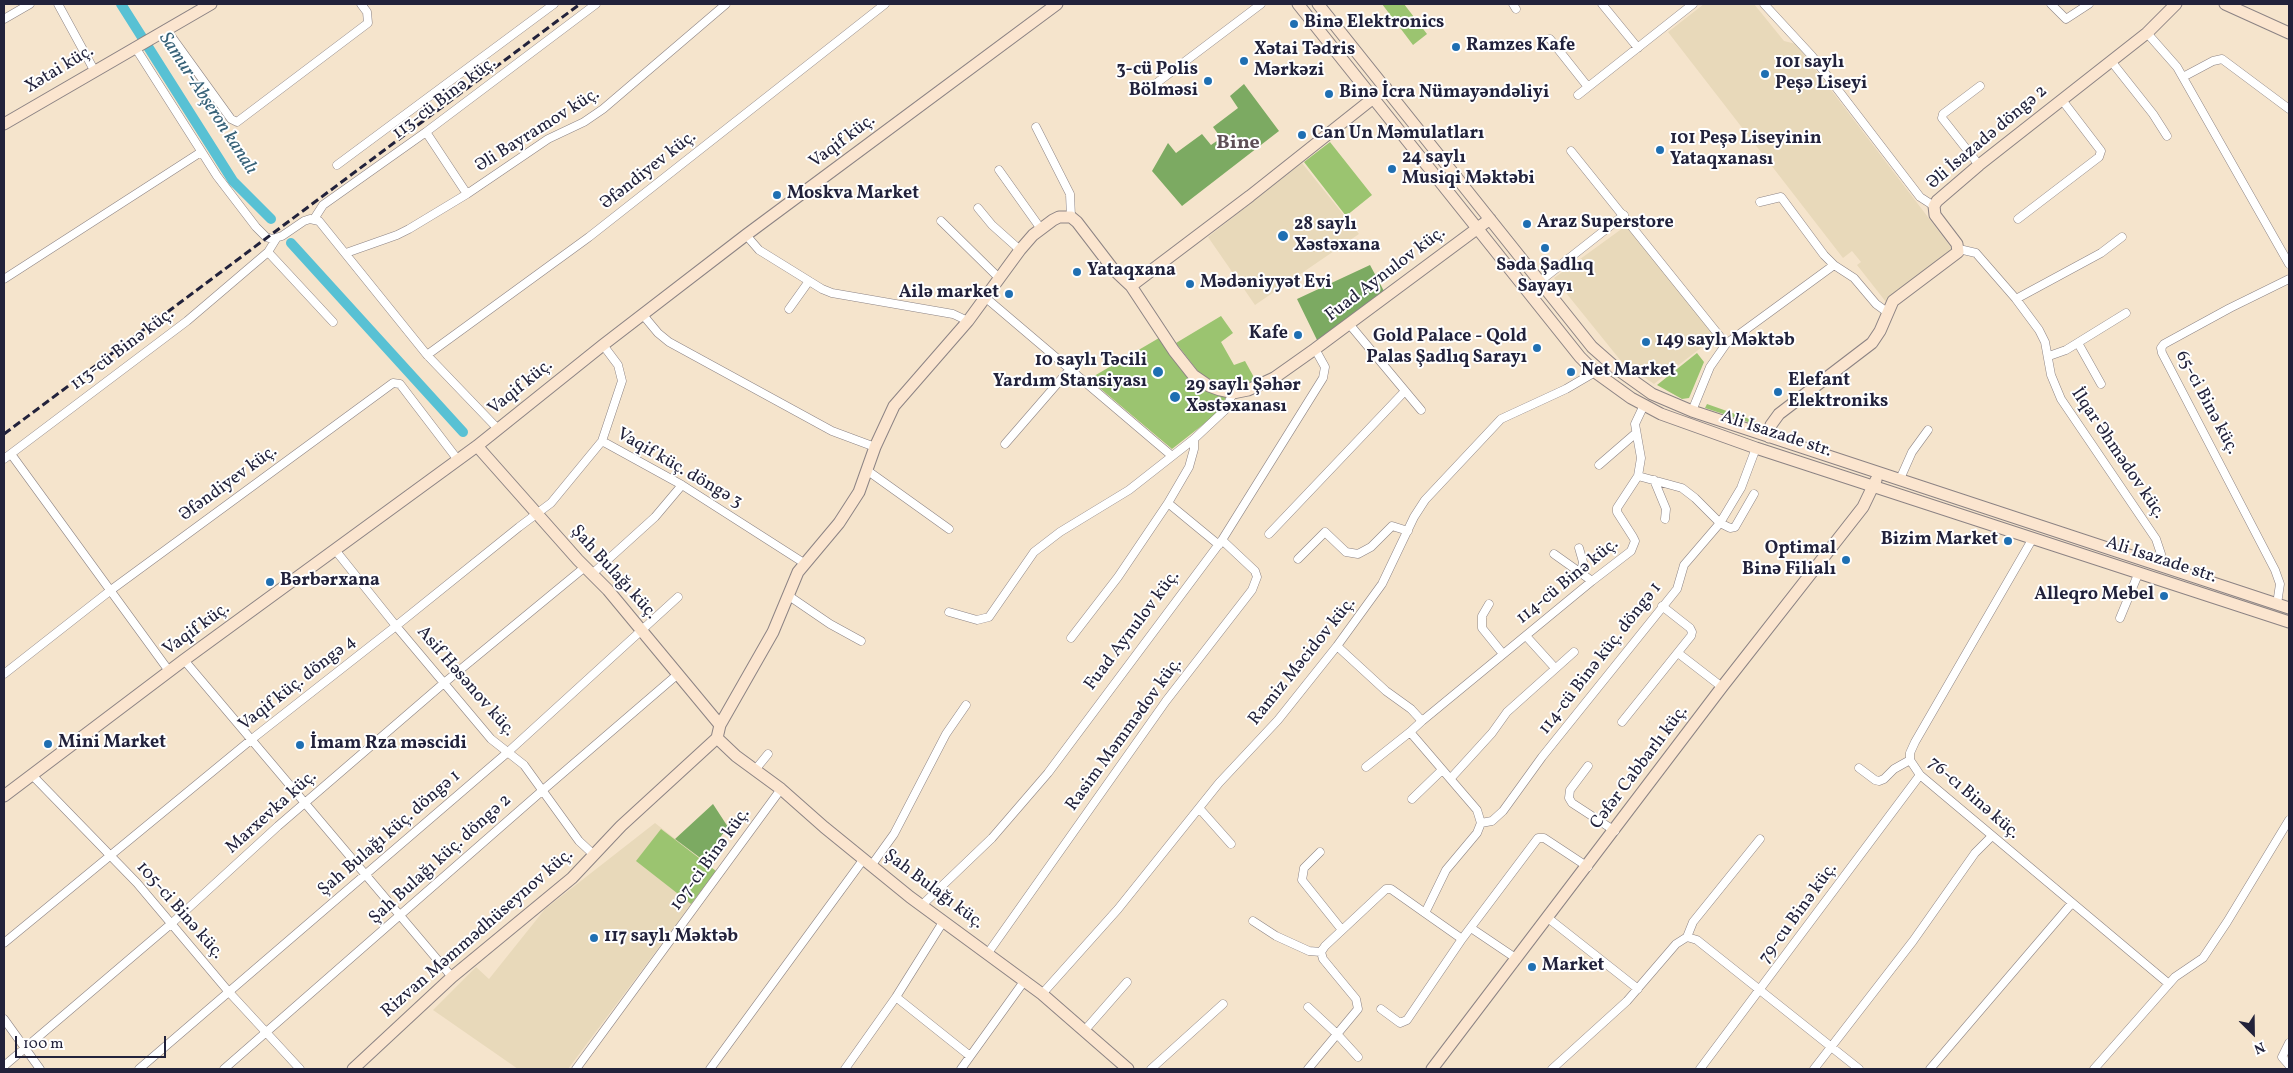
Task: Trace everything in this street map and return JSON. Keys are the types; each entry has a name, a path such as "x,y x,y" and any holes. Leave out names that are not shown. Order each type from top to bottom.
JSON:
{"street":[{"path":"4,19 30,4"},
{"path":"58,4 94,70"},
{"path":"211,4 166,29 231,120 237,122 368,23 367,12 361,4"},
{"name":"113-cü Binə küç.","path":"314,219 322,205 426,132 596,4"},
{"name":"Əli Bayramov küç.","path":"346,253 397,235 467,194 548,139 577,125 603,109 726,4"},
{"name":"Əfəndiyev küç.","path":"427,355 589,237 885,4"},
{"name":"Vaqif küç.","path":"4,796 169,671 336,551 477,446 603,345 746,235 1057,4"},
{"path":"1146,91 1260,4"},
{"name":"Ali Isazade str.","path":"1298,4 1553,324 1595,372 1644,406 1681,422 1756,448 2289,622"},
{"name":"Ali Isazade str.","path":"1318,4 1592,346 1607,361 1652,394 1692,411 1769,437 2158,563 2289,608"},
{"path":"1602,4 1638,48"},
{"path":"1578,95 1693,4"},
{"path":"1764,4 1812,56 1920,197 1934,206"},
{"path":"2051,4 2066,19 2089,4"},
{"name":"Əli İsazadə döngə 2","path":"1959,249 1935,215 1934,206 1979,165 2147,33 2176,4"},
{"path":"2225,4 2289,33"},
{"path":"336,165 549,5"},
{"name":"Xətai küç.","path":"4,124 166,29"},
{"path":"2147,33 2183,77 2289,264"},
{"path":"1550,39 1588,87"},
{"path":"135,47 217,176 249,218 266,236 276,239 304,221 314,219 324,226 427,355 498,429"},
{"path":"2183,77 2213,61 2222,59 2289,109"},
{"path":"2111,61 2153,114 2167,136"},
{"path":"1131,286 1250,196 1383,84"},
{"path":"1979,165 1942,118 1943,114 1980,86"},
{"path":"2018,219 2099,157 2101,151 2062,100"},
{"path":"1036,128 1070,194 1070,216"},
{"path":"426,132 467,194"},
{"path":"1571,151 1726,344"},
{"path":"4,279 201,152"},
{"path":"1000,170 1041,229"},
{"path":"1760,202 1781,197 1834,265 1854,278 1876,304 1887,312"},
{"path":"978,208 992,225 1020,250"},
{"path":"1539,282 1624,215"},
{"path":"717,738 720,725 773,632 804,563 839,523 859,492 875,447 894,406 968,321 1020,250 1041,229 1059,217 1070,216 1078,222 1112,269 1131,286 1186,368 1209,386 1232,393 1225,410 1194,440 1129,490 1060,532 1034,552 988,618 977,620 949,612"},
{"name":"Fuad Aynulov küç.","path":"1232,393 1248,390 1267,382 1316,349 1490,219"},
{"path":"941,221 999,278"},
{"path":"746,235 759,250 832,293 952,314 968,321"},
{"path":"2016,299 2101,253 2122,237"},
{"name":"113-cü Binə küç.","path":"7,456 187,321 268,252 276,239"},
{"path":"1769,437 1771,425 1779,414 1872,343 1880,331 1887,312 1899,295 1955,255 1959,249"},
{"name":"İlqar Əhmədov küç.","path":"1959,249 1976,253 2016,299 2039,330 2049,356 2051,374 2061,399 2156,539 2161,554 2158,563"},
{"path":"268,252 334,322"},
{"path":"1692,411 1710,367 1726,344 1834,265"},
{"name":"65-ci Binə küç.","path":"2277,604 2280,584 2275,570 2162,353 2162,348 2164,344 2230,308 2289,280"},
{"path":"789,309 809,281"},
{"path":"986,298 1172,456"},
{"path":"2049,356 2066,350 2126,313"},
{"path":"643,314 658,333 670,342 832,431 875,447"},
{"path":"1350,325 1421,410"},
{"path":"2078,342 2101,384"},
{"name":"Vaqif küç. döngə 3","path":"603,345 618,366 622,381 602,441 682,485 804,563"},
{"name":"Fuad Aynulov küç.","path":"921,906 992,838 1048,773 1074,741 1220,543 1323,378 1325,367 1316,349"},
{"path":"1005,444 1070,369"},
{"name":"Ramiz Məcidov küç.","path":"1042,994 1118,909 1226,775 1284,713 1337,646 1382,584 1425,500 1501,419 1566,390 1595,372"},
{"name":"Əfəndiyev küç.","path":"4,674 112,590 393,383 400,384 458,460"},
{"path":"1270,534 1405,391"},
{"name":"114-cü Binə küç.","path":"1366,767 1592,581 1632,551 1634,547 1633,536 1617,512 1617,508 1638,476 1641,458 1635,424 1644,406"},
{"path":"1900,479 1912,452 1928,430"},
{"path":"1599,465 1636,434"},
{"path":"1072,638 1118,576 1168,503 1189,467 1194,449 1194,440"},
{"name":"Vaqif küç. döngə 4","path":"4,943 252,738 552,503 602,441"},
{"name":"Şah Bulağı küç.","path":"477,446 589,570 720,725"},
{"name":"114-cü Binə küç. döngə 1","path":"1481,823 1492,820 1503,811 1542,757 1677,589 1684,565 1720,523 1741,488 1756,448"},
{"path":"7,456 112,590 169,671"},
{"path":"868,471 950,529"},
{"name":"Cəfər Cabbarlı küç.","path":"1432,1069 1588,867 1722,687 1863,507 1874,486 1878,472"},
{"path":"1638,476 1674,485 1688,492 1720,523 1730,528 1735,527 1754,494"},
{"path":"1654,480 1666,508 1665,519"},
{"name":"Marxevka küç.","path":"4,1066 172,923 305,802 444,683 655,517 682,485"},
{"name":"Rasim Məmmədov küç.","path":"988,953 1166,701 1255,584 1257,577 1255,571 1168,503"},
{"path":"1298,560 1324,532 1346,552 1358,554 1371,547 1392,526 1408,531"},
{"name":"76-cı Binə küç.","path":"2033,538 1915,742 1910,753 1910,760 1920,775 2169,984"},
{"path":"1579,548 1584,562 1581,572"},
{"name":"Asif Həsənov küç.","path":"336,551 491,739 524,765 580,841 593,854"},
{"path":"1554,554 1592,581"},
{"path":"2120,618 2139,572"},
{"path":"2201,593 2206,579"},
{"path":"789,596 830,624 862,641"},
{"name":"Şah Bulağı küç. döngə 1","path":"140,1069 228,991 508,752 678,597"},
{"path":"1489,604 1482,616 1482,628 1503,654"},
{"path":"1622,722 1691,636 1692,632 1662,606"},
{"path":"1526,636 1555,668"},
{"path":"1337,646 1386,691 1411,709 1422,721"},
{"path":"1451,778 1492,733 1508,712 1574,652"},
{"path":"1678,653 1722,687"},
{"path":"184,660 452,976"},
{"name":"Şah Bulağı küç. döngə 2","path":"224,1069 678,674"},
{"path":"710,1069 867,863 894,834 946,734 966,705"},
{"path":"1410,732 1477,810 1481,823 1477,833 1446,870 1425,913"},
{"name":"Şah Bulağı küç.","path":"717,738 730,751 781,789 867,863 921,906 1042,994 1128,1069"},
{"name":"Rizvan Məmmədhüseynov küç.","path":"354,1069 452,976 552,897 621,826 717,738"},
{"path":"755,770 768,754"},
{"path":"1859,768 1874,780 1879,781 1884,779 1894,769 1910,760"},
{"path":"1588,766 1570,790 1572,803 1615,831"},
{"path":"1412,799 1442,770"},
{"name":"105-ci Binə küç.","path":"32,775 172,923 228,991 300,1069"},
{"name":"79-cu Binə küç.","path":"1700,1069 1761,990 1920,775"},
{"name":"107-ci Binə küç.","path":"576,1069 781,789"},
{"path":"1200,808 1231,844"},
{"path":"2098,1068 2180,972 2199,962 2207,953 2289,820"},
{"path":"1814,1069 1913,941 1975,853 1992,836"},
{"path":"1381,1009 1400,1023 1407,1020 1462,939 1538,838 1544,838 1588,867"},
{"path":"1552,1069 1606,1021 1638,989 1676,944 1687,936 1693,922 1760,839"},
{"path":"1320,852 1304,868 1302,880 1342,930"},
{"path":"1321,952 1386,889 1391,889 1462,939"},
{"path":"1930,1069 2072,902"},
{"path":"1548,918 1638,989"},
{"path":"1253,921 1293,944 1321,952"},
{"path":"845,1069 896,997 944,922"},
{"path":"1471,928 1517,959"},
{"path":"1687,936 1697,940 1859,1069"},
{"path":"1308,1069 1358,1009 1356,1000 1327,966 1321,952"},
{"path":"961,1069 1024,980"},
{"path":"1085,1030 1127,982"},
{"path":"896,997 970,1056"},
{"path":"1151,1069 1223,1004"},
{"path":"1308,1007 1358,1057"},
{"path":"4,1019 40,1069"},
{"path":"2289,1043 2282,1057 2289,1065"}],"shaded area":[{"path":"1704,4 1754,4 1784,41 1796,44 1953,250 1886,302 1857,265 1861,262 1852,251 1843,258 1668,32"},
{"name":"28 saylı Xəstəxana","path":"1302,163 1359,234 1255,305 1208,237"},
{"path":"1627,225 1715,337 1654,384 1621,361 1554,278"},
{"name":"117 saylı Məktəb","path":"655,823 716,871 568,1069 518,1069 433,1010 476,967 489,979 545,909"}],"green space":[{"path":"1382,4 1404,4 1427,34 1413,45"},
{"path":"1244,84 1279,131 1182,206 1152,171 1168,143 1176,153 1202,134 1211,145 1221,138 1213,127 1238,108 1230,96"},
{"path":"1330,142 1372,195 1346,216 1304,162"},
{"path":"1370,265 1385,293 1317,340 1297,299"},
{"path":"1221,316 1233,333 1221,342 1234,365 1245,361 1256,381 1237,387 1217,383 1200,374 1176,343"},
{"path":"1159,338 1190,379 1226,397 1220,409 1209,420 1172,449 1089,379"},
{"path":"1697,353 1704,362 1689,398 1682,399 1657,385"},
{"path":"1707,404 1755,421 1754,424 1705,408"},
{"path":"713,804 728,827 703,860 675,839"},
{"path":"661,829 716,871 691,904 636,861"}],"waterway":[{"name":"Samur-Abşeron kanalı","path":"121,4 233,181 271,219"},
{"name":"Samur-Abşeron kanalı","path":"291,243 463,432"}],"railway":[{"path":"4,434 580,4"}],"place":[{"name":"Binə Elektronics","path":"1294,24"},
{"name":"Ramzes Kafe","path":"1456,47"},
{"name":"Xətai Tədris Mərkəzi","path":"1244,61"},
{"name":"101 saylı Peşə Liseyi","path":"1765,74"},
{"name":"3-cü Polis Bölməsi","path":"1208,81"},
{"name":"Binǝ İcra Nümayəndəliyi","path":"1329,94"},
{"name":"Can Un Məmulatları","path":"1302,135"},
{"name":"101 Peşə Liseyinin Yataqxanası","path":"1660,150"},
{"name":"24 saylı Musiqi Məktəbi","path":"1392,169"},
{"name":"Moskva Market","path":"777,195"},
{"name":"Araz Superstore","path":"1527,224"},
{"name":"28 saylı Xəstəxana","path":"1283,236"},
{"name":"Səda Şadlıq Sayayı","path":"1545,248"},
{"name":"Yataqxana","path":"1077,272"},
{"name":"Mədəniyyət Evi","path":"1190,284"},
{"name":"Ailә market","path":"1009,294"},
{"name":"Kafe","path":"1298,335"},
{"name":"149 saylı Məktəb","path":"1646,342"},
{"name":"Gold Palace - Qold Palas Şadlıq Sarayı","path":"1537,348"},
{"name":"10 saylı Təcili Yardım Stansiyası","path":"1158,372"},
{"name":"Net Market","path":"1571,372"},
{"name":"Elefant Elektroniks","path":"1778,392"},
{"name":"29 saylı Şəhər Xəstəxanası","path":"1175,397"},
{"name":"Bizim Market","path":"2008,541"},
{"name":"Optimal Binə Filialı","path":"1846,560"},
{"name":"Bərbərxana","path":"270,582"},
{"name":"Alleqro Mebel","path":"2164,596"},
{"name":"Mini Market","path":"48,744"},
{"name":"İmam Rza məscidi","path":"300,745"},
{"name":"117 saylı Məktəb","path":"594,938"},
{"name":"Market","path":"1532,967"}],"district":[{"name":"Bine","path":"1238,144"}]}
